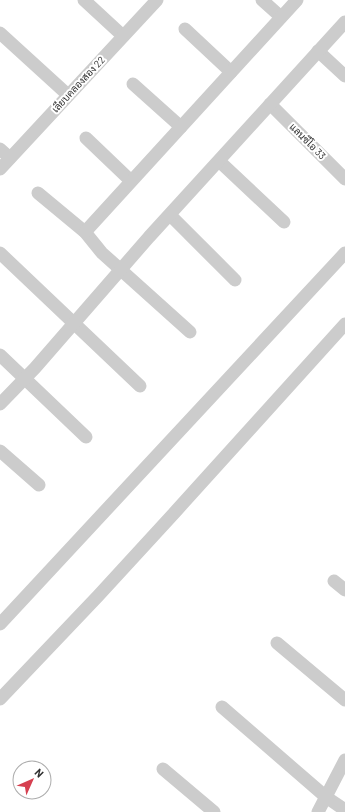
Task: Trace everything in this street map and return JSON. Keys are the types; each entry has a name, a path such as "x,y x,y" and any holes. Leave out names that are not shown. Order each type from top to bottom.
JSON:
{"street":[{"path":"84,0 123,36"},
{"name":"เลียบคลองสอง 22","path":"0,169 157,0"},
{"path":"262,0 281,17"},
{"path":"85,232 297,0"},
{"path":"0,404 345,22"},
{"path":"185,29 231,72"},
{"path":"0,33 68,95"},
{"path":"318,51 345,76"},
{"path":"133,84 181,127"},
{"name":"แลนซีโอ 33","path":"270,104 345,179"},
{"path":"86,138 131,181"},
{"path":"0,149 10,158"},
{"path":"219,161 284,222"},
{"path":"38,194 85,232 102,253 190,332"},
{"path":"170,215 235,280"},
{"path":"0,253 140,386"},
{"path":"0,624 345,253"},
{"path":"0,699 98,596 345,324"},
{"path":"0,355 86,437"},
{"path":"0,451 39,485"},
{"path":"334,581 345,590"},
{"path":"277,643 345,700"},
{"path":"222,707 326,797 345,810"},
{"path":"318,812 345,760"},
{"path":"163,769 214,812"}]}
